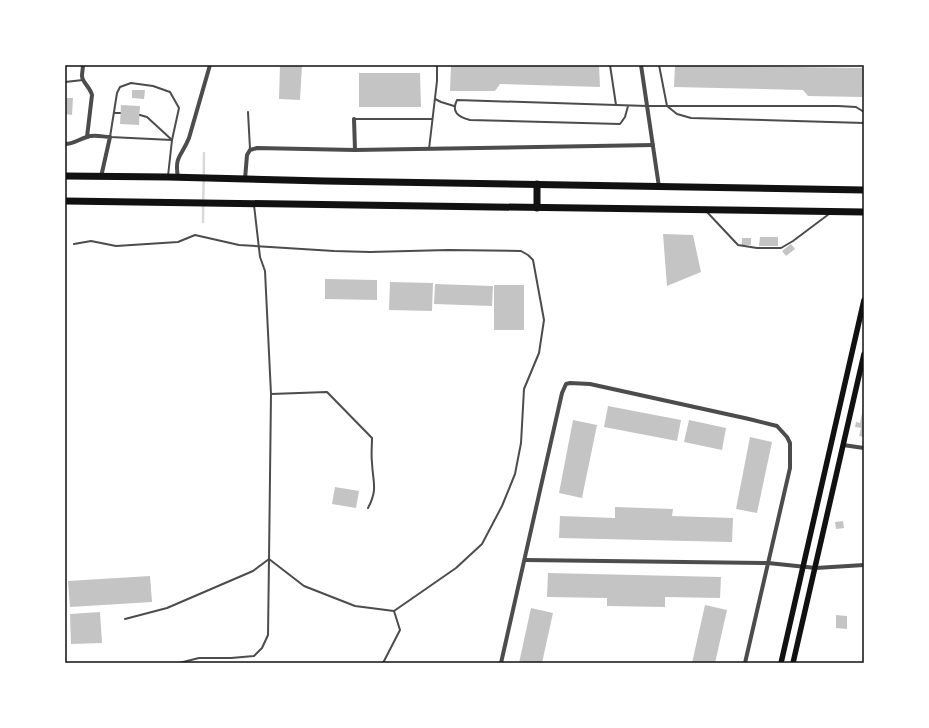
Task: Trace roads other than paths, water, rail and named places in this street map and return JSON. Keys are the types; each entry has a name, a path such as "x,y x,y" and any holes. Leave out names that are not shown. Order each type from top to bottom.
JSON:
{"highway":[{"path":"65,176 864,190"},
{"path":"537,184 537,208"},
{"path":"65,201 864,212"}],"main road":[{"path":"781,663 864,300"},
{"path":"793,663 864,354"}],"street":[{"path":"83,65 83,80 90,89 92,95 87,136"},
{"path":"178,177 176,167 177,160 186,146 210,65"},
{"path":"641,65 659,187"},
{"path":"354,119 355,150"},
{"path":"65,144 76,142 87,136 110,138 101,177"},
{"path":"245,179 247,155 250,150 257,148 355,150 653,145"},
{"path":"502,663 562,393 566,384 570,383 590,384 749,419 777,426 787,437 790,443 790,468 745,663"},
{"path":"843,445 864,448"},
{"path":"525,560 768,563 816,568 864,565"}],"lane":[{"path":"429,149 437,81 437,65"},
{"path":"610,65 616,105"},
{"path":"659,65 667,106 678,114 691,118 864,124"},
{"path":"65,82 83,80"},
{"path":"168,177 172,140 179,108 170,92 153,86 131,83 120,87 116,93 110,138 172,140"},
{"path":"435,99 454,106"},
{"path":"628,106 625,117 620,124 470,120 462,118 456,113 454,106 457,100 628,106 838,106 856,107 864,112"},
{"path":"248,112 250,150"},
{"path":"114,113 120,113"},
{"path":"140,114 147,117 172,140"},
{"path":"354,119 432,119"},
{"path":"179,663 199,658 254,656 262,648 268,635 271,394 265,271 260,257 260,246 254,204"},
{"path":"705,210 738,245 758,248 781,248 793,241 832,212"},
{"path":"74,244 91,241 116,246 178,242 195,235 239,245 363,252 448,250 521,251 528,254 533,260 544,320 539,353 524,389 521,443 515,474 502,506 482,544 456,568 394,612 355,606 304,586 270,559"},
{"path":"271,394 327,392 372,438 372,463 375,484 374,498 368,508"},
{"path":"125,619 167,608 253,571 270,559"},
{"path":"383,663 400,630 394,612"}],"waterway":[{"path":"203,222 204,153"}]}
